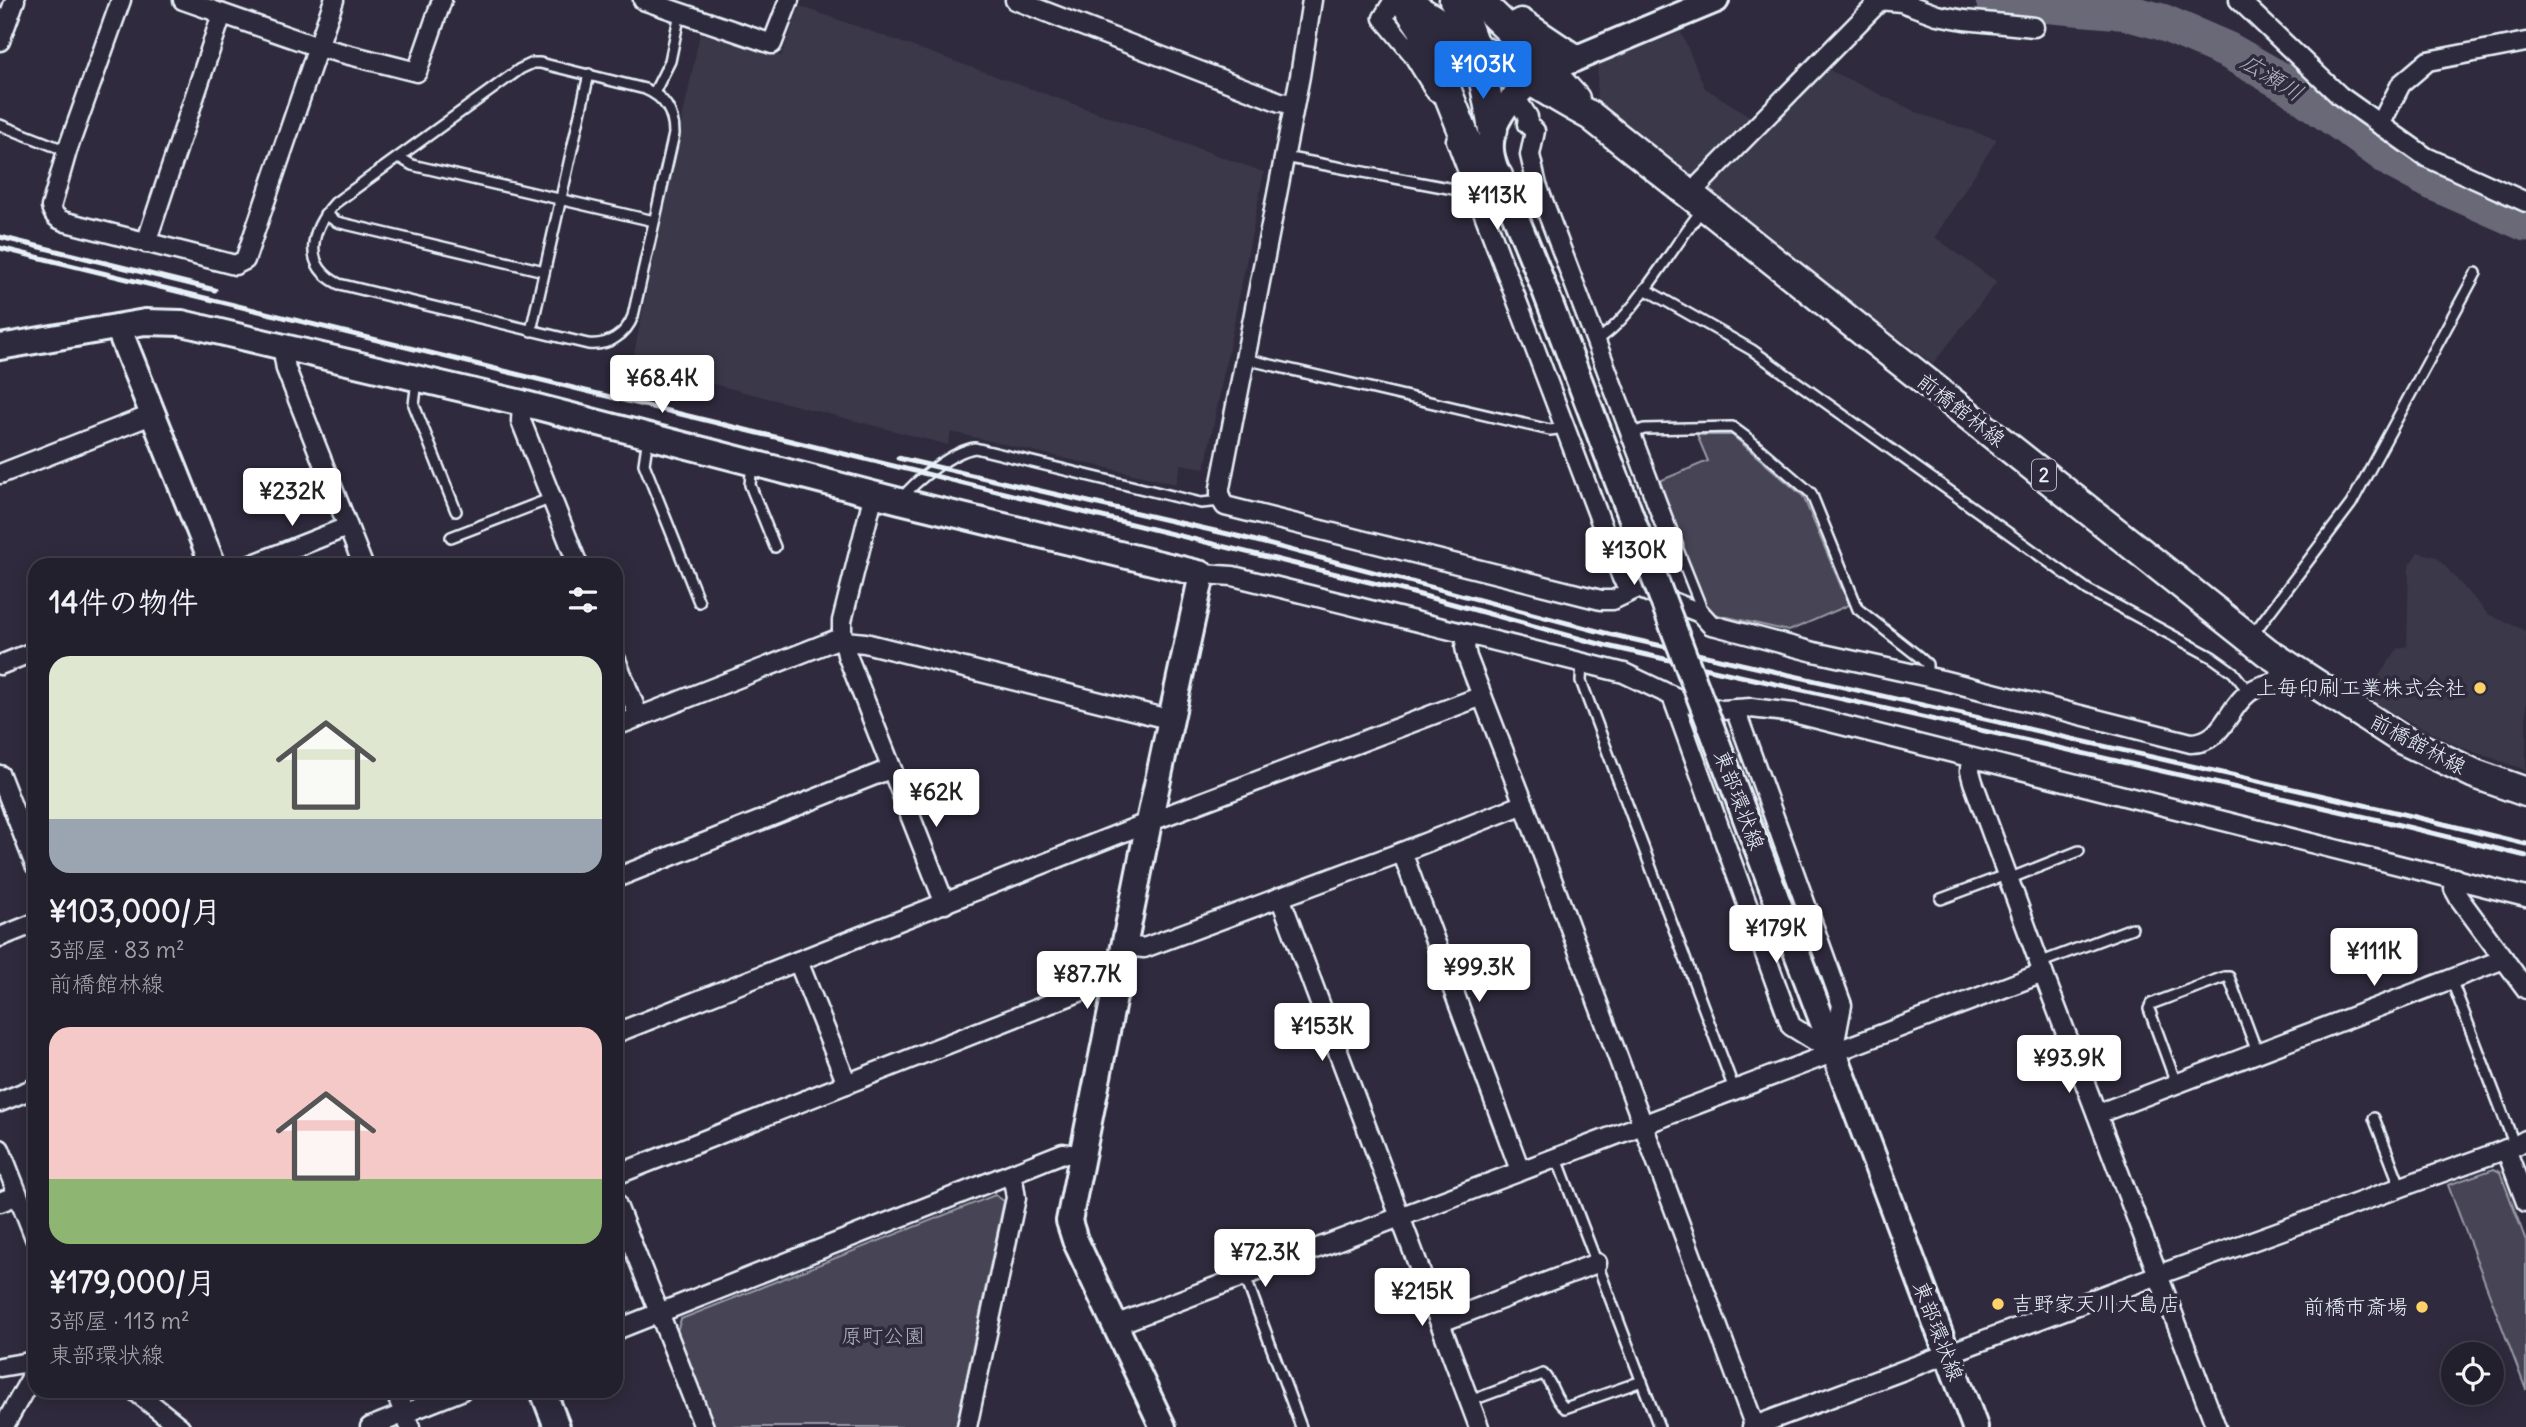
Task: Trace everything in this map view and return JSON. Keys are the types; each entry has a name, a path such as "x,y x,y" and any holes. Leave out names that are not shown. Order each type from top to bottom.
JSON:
{"main road":[{"path":"1403,0 1422,28 1486,182"},
{"name":"前橋館林線","path":"1403,0 1473,44 1541,77"},
{"path":"1454,0 1473,44 1487,91 1493,130"},
{"name":"前橋館林線","path":"1478,0 1541,77 2250,639 2401,740 2475,774 2526,792"},
{"path":"1491,0 1555,47 1541,77"}],"street":[{"path":"0,42 15,0"},
{"path":"121,0 67,151 51,207 57,219 235,265 246,260 334,0"},
{"path":"183,0 318,47 417,72 442,0"},
{"path":"643,0 772,44 789,0"},
{"path":"1015,0 1280,102 1293,104"},
{"path":"1312,0 1307,40 1220,488 1221,501 1228,508 1601,600 1613,600 1638,588 1700,612 1711,625 2191,743 2210,739 2249,691 2277,683 2292,669"},
{"path":"1307,40 1323,0"},
{"path":"1394,0 1383,18 1412,53 1486,182 1566,428 1622,578 1630,590"},
{"path":"1493,130 1541,77 1716,0"},
{"path":"1698,200 1879,0 1901,2 1937,15 1964,20 2034,27"},
{"path":"2239,0 2340,96 2380,125 2426,157 2526,202"},
{"path":"146,243 222,14"},
{"path":"2380,125 2401,84 2428,61 2526,42"},
{"path":"1541,77 1527,124 1535,131 1530,155 1532,170 1673,546"},
{"name":"東部環状線","path":"1493,130 1486,182 1538,272 1975,1427"},
{"path":"0,347 159,321 183,323 522,403 900,501 1202,574 1233,576 1582,663 1635,677 1685,702 1722,710 1751,708 1794,713 2526,897"},
{"path":"118,327 210,558"},
{"path":"286,347 286,369 360,558"},
{"path":"522,403 521,421 575,558"},
{"path":"0,474 154,414"},
{"path":"874,493 842,621 843,640 890,769 946,904"},
{"path":"269,558 348,527"},
{"path":"1163,1427 1069,1227 1115,988 1202,574"},
{"path":"1468,635 1465,646 1467,657 1754,1427 2158,1275 2516,1145 2526,1202"},
{"path":"623,723 826,642 843,640 865,643 1172,720"},
{"path":"0,665 28,654"},
{"path":"623,677 639,717"},
{"path":"623,1030 1149,822 1482,696"},
{"path":"1672,696 1791,1026 1833,1052"},
{"path":"1734,709 1842,1005 1833,1052"},
{"path":"1971,758 1970,771 2041,968 2216,1427"},
{"path":"623,875 890,769"},
{"path":"0,775 5,800 28,849"},
{"path":"1124,946 1144,948 1524,804"},
{"path":"1402,852 1520,1170"},
{"path":"2455,878 2454,889 2459,898 2526,989"},
{"path":"1280,897 1479,1427"},
{"path":"0,937 28,926"},
{"path":"2097,1114 2504,959"},
{"path":"798,961 847,1084"},
{"path":"1115,1325 1833,1052 2041,968"},
{"path":"623,1172 1097,985 1115,988"},
{"path":"0,1102 28,1091"},
{"path":"0,1149 28,1220"},
{"path":"623,1327 1063,1153 1081,1156"},
{"path":"967,1427 1016,1198 1009,1175"},
{"path":"0,1202 18,1195"},
{"path":"623,1221 704,1427"},
{"path":"1441,1322 1597,1263"},
{"path":"0,1367 28,1363"},
{"path":"6,1426 28,1384"},
{"path":"144,1398 180,1427"},
{"path":"399,1398 407,1420"},
{"path":"370,1427 407,1420 448,1398"},
{"path":"546,1398 557,1427"}],"lane":[{"path":"654,93 670,61 680,13"},
{"path":"540,63 589,74 654,93 669,109 674,125 633,316 622,333 611,341 596,345 531,331 332,280 320,267 313,244 314,235 325,214 399,157 526,66 540,63"},
{"path":"531,331 589,74"},
{"path":"0,125 67,151"},
{"path":"399,157 412,165 654,221"},
{"path":"1284,157 1464,191 1486,182"},
{"path":"1595,340 1609,333 1645,289 1698,200"},
{"path":"325,214 337,222 544,271"},
{"path":"2250,639 2351,504 2476,272"},
{"path":"1645,289 1752,350 2088,590 2212,657 2233,672 2249,691"},
{"path":"1245,359 1550,430 1566,428"},
{"path":"417,378 414,405 456,512"},
{"path":"1631,435 1644,429 1732,427 1747,438 1811,493 1855,604 1927,664 1927,677"},
{"path":"648,435 645,464 699,602"},
{"path":"900,501 949,458 962,450 975,448 1201,503 1221,501"},
{"path":"752,461 750,485 775,547"},
{"path":"452,537 552,498"},
{"path":"1673,546 1679,552 1701,607 1700,612"},
{"path":"1582,663 1581,681 1734,1089"},
{"path":"1941,899 2008,876 2016,876 2079,851"},
{"path":"2041,968 2132,928"},
{"path":"2176,1083 2149,1009 2151,1004 2224,976 2229,977 2257,1052"},
{"path":"2451,979 2516,1145"},
{"path":"2374,1118 2401,1188"},
{"path":"1556,1156 1659,1427"},
{"path":"1245,1276 1301,1427"},
{"path":"1470,1401 1543,1374 1557,1402 1565,1408 1642,1381"}],"shaded area":[{"path":"800,6 1264,172 1205,468 1181,464 1176,484 951,432 948,445 632,363 700,33 781,56"},
{"path":"1681,32 1705,88 1753,118 1699,174 1687,173 1596,105 1598,65"},
{"path":"1823,67 1923,115 1997,139 1935,237 1997,282 1933,364 1712,195 1709,183"},
{"path":"2418,552 2437,557 2488,614 2526,631 2526,770 2463,748 2363,699 2398,648 2407,646 2409,565"}],"green space":[{"path":"1697,435 1732,435 1803,496 1849,605 1789,631 1714,614 1705,605 1657,482 1708,461"},
{"path":"2494,1169 2500,1172 2526,1241 2526,1390 2448,1185"},
{"name":"原町公園","path":"995,1195 1004,1201 956,1427 715,1427 677,1331 681,1319"}],"waterway":[{"name":"広瀬川","path":"1994,0 2122,11 2162,22 2229,51 2290,86 2395,162 2526,223"}],"railway":[{"path":"0,237 215,290"},
{"path":"0,248 1402,590 1607,646 2379,820 2526,856"},
{"path":"898,458 1241,537 1609,634 2526,844"}],"place":[{"name":"上毎印刷工業株式会社","path":"2480,688"},
{"name":"吉野家天川大島店","path":"1998,1304"},
{"name":"前橋市斎場","path":"2422,1307"}]}
